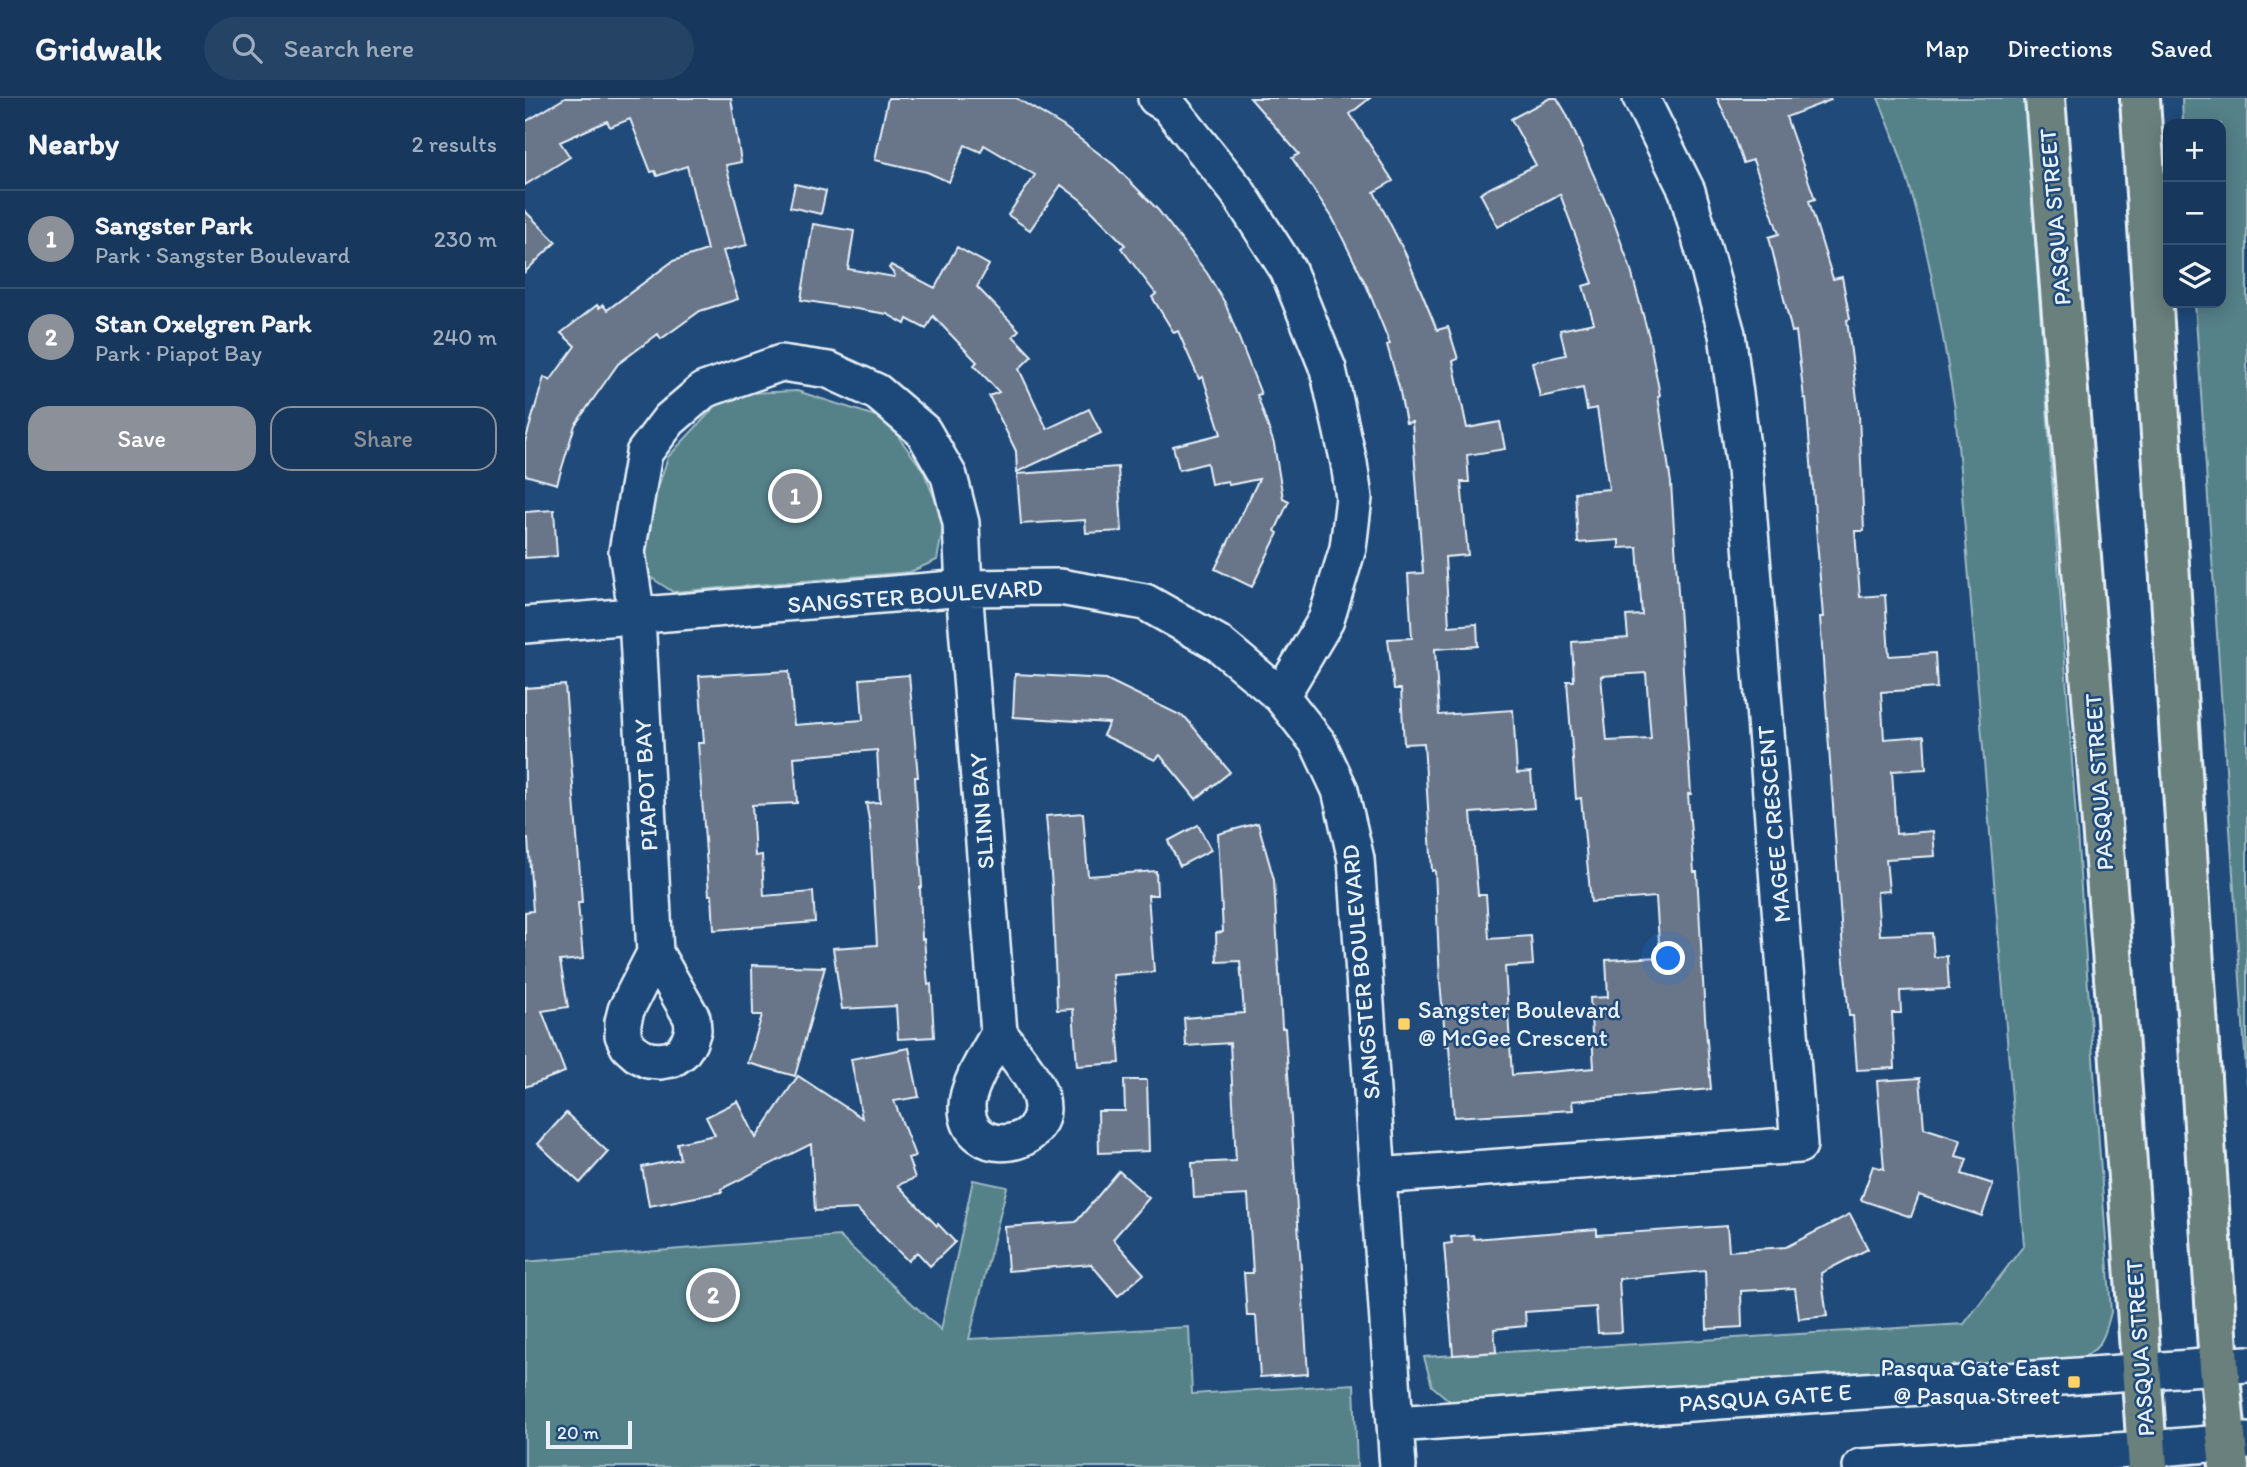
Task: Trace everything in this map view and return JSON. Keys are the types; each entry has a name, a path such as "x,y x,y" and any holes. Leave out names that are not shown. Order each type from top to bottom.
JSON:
{"main road":[{"name":"PASQUA STREET","path":"2045,98 2143,1371 2147,1458"},
{"path":"2140,98 2233,1365 2234,1450"}],"street":[{"name":"MAGEE CRESCENT","path":"1377,1177 1800,1145 1745,469 1727,334 1687,191 1641,98"},
{"path":"1166,100 1237,191 1288,270 1328,369 1349,463 1354,498 1348,548 1326,620 1280,696"},
{"name":"SLINN BAY","path":"637,617 627,552 644,453 669,420 704,390 781,363 829,370 877,392 923,431 949,476 961,523 999,1033"},
{"name":"SANGSTER BOULEVARD","path":"525,625 964,588 1060,587 1145,603 1218,642 1280,696 1318,743 1335,778 1356,859 1398,1467"},
{"name":"PIAPOT BAY","path":"637,617 655,953"},
{"name":"PASQUA GATE E","path":"1395,1424 2233,1365"},
{"path":"1860,1467 2147,1458 2234,1450"}],"green space":[{"path":"1878,98 2025,98 2111,1312 2105,1333 2102,1340 2086,1356 2066,1364 1451,1402 1432,1386 1424,1357 1964,1324 2024,1245 1955,409 1935,291 1917,212 1893,135"},
{"path":"2182,98 2247,98 2247,1084 2195,308 2226,308 2226,119 2183,119"},
{"path":"797,391 885,419 923,470 944,522 937,560 910,572 673,592 644,573 643,534 668,457 727,394"},
{"path":"973,1180 1007,1187 969,1339 1189,1327 1192,1394 1354,1384 1357,1467 525,1467 525,1262 839,1236 941,1330"}],"building":[{"path":"565,98 731,98 741,162 726,165 747,245 723,251 738,299 700,311 661,339 658,334 618,364 575,425 557,484 525,475 525,442 544,377 550,381 575,346 561,333 597,305 599,308 603,305 607,310 673,261 707,250 687,166 657,176 655,171 651,172 630,119 610,127 607,121 560,142 570,157 525,185 525,122"},
{"path":"888,98 1016,98 1063,126 1114,165 1158,210 1207,273 1225,303 1261,394 1257,395 1274,444 1283,498 1289,501 1275,531 1278,533 1252,587 1215,569 1259,479 1229,485 1228,481 1211,484 1207,463 1179,470 1173,446 1221,434 1203,377 1199,379 1178,331 1174,333 1152,297 1156,294 1121,248 1125,245 1081,200 1061,185 1030,230 1008,215 1035,175 984,145 981,152 965,145 949,182 927,172 875,160"},
{"path":"1250,98 1370,98 1350,114 1393,181 1374,192 1407,257 1437,330 1448,327 1458,359 1453,361 1467,428 1500,422 1505,449 1467,455 1469,482 1461,482 1468,555 1445,557 1449,626 1477,624 1478,646 1435,649 1439,715 1513,710 1517,773 1531,772 1534,808 1471,813 1478,895 1486,895 1489,939 1531,936 1533,965 1505,967 1512,1075 1594,1068 1590,998 1608,997 1606,960 1660,957 1656,897 1591,902 1581,798 1576,799 1567,681 1574,681 1572,642 1628,638 1626,616 1642,615 1637,547 1619,548 1619,540 1578,543 1575,492 1609,489 1597,408 1587,410 1583,388 1540,397 1532,362 1566,355 1560,330 1594,323 1583,286 1593,283 1560,194 1498,227 1480,193 1536,165 1511,119 1550,98 1557,98 1611,214 1630,267 1649,337 1660,395 1658,396 1671,483 1691,794 1688,794 1694,872 1697,872 1711,1089 1572,1101 1573,1110 1454,1117 1449,1046 1446,1046 1440,982 1435,870 1432,871 1424,743 1404,744 1401,689 1394,689 1388,639 1412,638 1408,574 1423,573 1412,422 1406,423 1387,345 1390,344 1367,287 1332,217 1292,158 1299,154","holes":["1646,673 1651,739 1607,741 1601,676"]},
{"path":"1717,98 1831,100 1786,117 1815,199 1809,201 1833,279 1842,277 1850,319 1847,320 1859,415 1864,531 1855,531 1860,597 1885,595 1889,656 1935,653 1937,688 1881,692 1884,739 1924,736 1926,769 1892,771 1896,834 1933,831 1935,856 1886,859 1889,891 1877,892 1880,935 1932,933 1934,957 1947,956 1949,989 1900,991 1901,1013 1892,1013 1895,1068 1857,1070 1853,1016 1849,1016 1843,951 1820,617 1823,617 1806,398 1796,331 1792,332 1769,237 1779,234 1753,160 1743,163"},
{"path":"795,184 826,191 821,214 790,207"},
{"path":"525,211 556,242 525,272"},
{"path":"813,224 854,231 848,269 894,277 889,268 891,265 935,288 957,247 989,265 977,287 1019,330 1013,336 1032,356 1019,369 1047,429 1089,409 1101,433 1017,472 1016,451 989,396 999,392 974,365 977,362 933,316 926,329 907,319 905,324 887,314 801,300"},
{"path":"1118,467 1122,531 1086,533 1085,520 1021,524 1017,474"},
{"path":"554,510 557,556 525,558 525,512"},
{"path":"789,671 794,725 863,720 860,679 909,675 918,777 915,777 922,887 922,939 928,985 931,984 934,1037 898,1039 896,1006 842,1009 833,948 877,945 870,825 866,803 880,802 877,750 794,757 797,803 752,805 755,856 762,855 764,896 813,892 815,922 714,930 698,743 704,743 699,676"},
{"path":"1015,674 1106,679 1186,718 1230,772 1196,799 1160,755 1155,760 1103,735 1109,723 1013,717"},
{"path":"565,685 581,887 582,903 578,903 583,959 560,961 568,1007 542,1011 565,1072 525,1087 525,912 533,911 528,839 525,839 525,688"},
{"path":"1083,813 1088,876 1156,871 1157,895 1148,895 1154,972 1113,975 1120,1063 1077,1066 1073,1009 1057,1010 1046,816"},
{"path":"1258,823 1274,880 1282,1028 1285,1028 1308,1374 1260,1377 1256,1316 1247,1316 1244,1273 1253,1273 1248,1195 1194,1198 1192,1163 1236,1161 1230,1043 1186,1046 1184,1018 1244,1013 1240,961 1217,962 1216,933 1223,932 1218,834"},
{"path":"1198,825 1211,850 1180,866 1168,841"},
{"path":"752,965 825,967 795,1076 748,1063 762,1015 753,1015"},
{"path":"909,1048 919,1097 894,1101 915,1156 908,1158 915,1178 898,1185 955,1242 930,1266 917,1252 908,1261 857,1209 815,1211 811,1144 721,1189 722,1192 649,1206 642,1167 680,1159 677,1143 715,1135 706,1117 738,1101 756,1138 798,1076 862,1118 851,1059"},
{"path":"1920,1078 1924,1128 1961,1140 1956,1156 1967,1159 1962,1174 1993,1184 1982,1216 1919,1195 1911,1217 1861,1200 1873,1166 1884,1169 1877,1081"},
{"path":"1124,1080 1147,1080 1149,1151 1099,1153 1098,1111 1125,1111"},
{"path":"566,1113 608,1152 580,1183 538,1144"},
{"path":"1119,1171 1149,1198 1113,1239 1144,1274 1118,1296 1091,1264 1008,1271 1005,1227 1076,1222"},
{"path":"1850,1214 1868,1249 1821,1273 1827,1316 1799,1319 1795,1288 1741,1291 1742,1327 1707,1329 1705,1271 1619,1279 1622,1332 1598,1333 1596,1307 1525,1312 1526,1326 1494,1329 1496,1352 1453,1355 1444,1244 1452,1243 1451,1237 1473,1235 1474,1239 1597,1229 1597,1235 1727,1226 1729,1251 1786,1247"}],"place":[{"name":"Sangster Park","path":"795,496"},
{"name":"Sangster Boulevard @ McGee Crescent","path":"1404,1024"},
{"name":"Stan Oxelgren Park","path":"713,1295"},
{"name":"Pasqua Gate East @ Pasqua Street","path":"2074,1382"}]}
